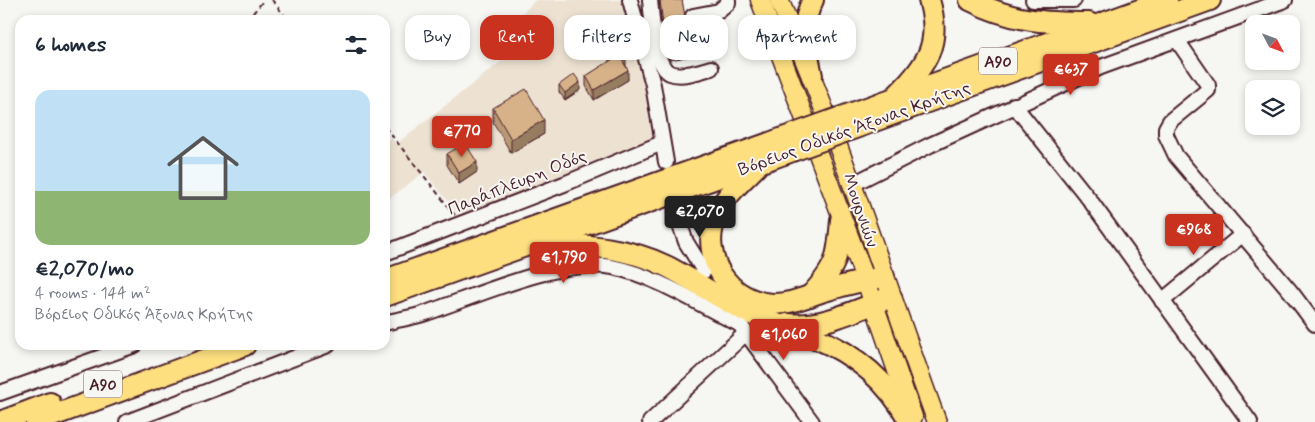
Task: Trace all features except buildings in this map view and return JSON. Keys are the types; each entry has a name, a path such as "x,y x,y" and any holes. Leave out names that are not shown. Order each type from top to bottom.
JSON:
{"highway":[{"path":"812,76 804,32 804,21 813,0"},
{"path":"893,98 921,68 931,50 934,18 929,0"},
{"path":"970,0 989,10 1015,18 1045,23 1104,23"},
{"name":"Βόρειος Οδικός Άξονας Κρήτης","path":"863,117 893,98 1167,0"},
{"name":"Βόρειος Οδικός Άξονας Κρήτης","path":"390,278 780,148 863,117 1210,0"},
{"name":"Βόρειος Οδικός Άξονας Κρήτης","path":"390,294 762,162 780,148"},
{"path":"762,162 723,200 712,229 712,256 718,271 728,284 750,300 774,304 792,302 830,289 875,279"},
{"path":"809,297 832,272 836,262 841,220"},
{"path":"536,242 607,248 647,259 666,266 750,314 814,337 856,358 884,384 910,422"},
{"path":"773,322 796,324 831,320 882,300"},
{"name":"Α90","path":"0,422 194,350"},
{"name":"Α90","path":"36,422 232,350"}],"main road":[{"path":"760,0 841,220 875,279 914,422"},
{"name":"Μουρνιών","path":"779,0 812,76 853,184 875,279"},
{"path":"882,300 937,422"}],"street":[{"path":"630,0 652,85 666,162"},
{"path":"650,0 653,29 662,67 670,73 682,74 712,68"},
{"path":"698,15 719,11 728,3 728,0"},
{"path":"1033,0 1074,0"},
{"path":"853,184 906,156 1014,105 1102,67 1285,0"},
{"path":"1177,40 1208,84 1208,90 1170,121 1166,128 1166,135 1176,156 1244,234 1315,324"},
{"path":"1014,105 1089,199 1250,422"},
{"name":"Παράπλευρη Οδός","path":"390,251 463,224 662,143"},
{"path":"676,214 686,242 704,271"},
{"path":"1162,301 1244,234"},
{"path":"390,322 415,317 521,280 577,266 611,267 652,280 740,324 812,422"},
{"path":"650,422 740,324"},
{"path":"0,393 121,350"},
{"path":"128,422 315,350"}],"path":[{"path":"251,15 264,0"},
{"path":"272,0 284,15"},
{"path":"390,133 463,224"}],"shaded area":[{"path":"536,0 626,0 630,15 564,15 564,60 642,60 656,139 461,217 424,172 390,198 390,139 396,144 503,60 554,60 554,15 520,15"}]}
